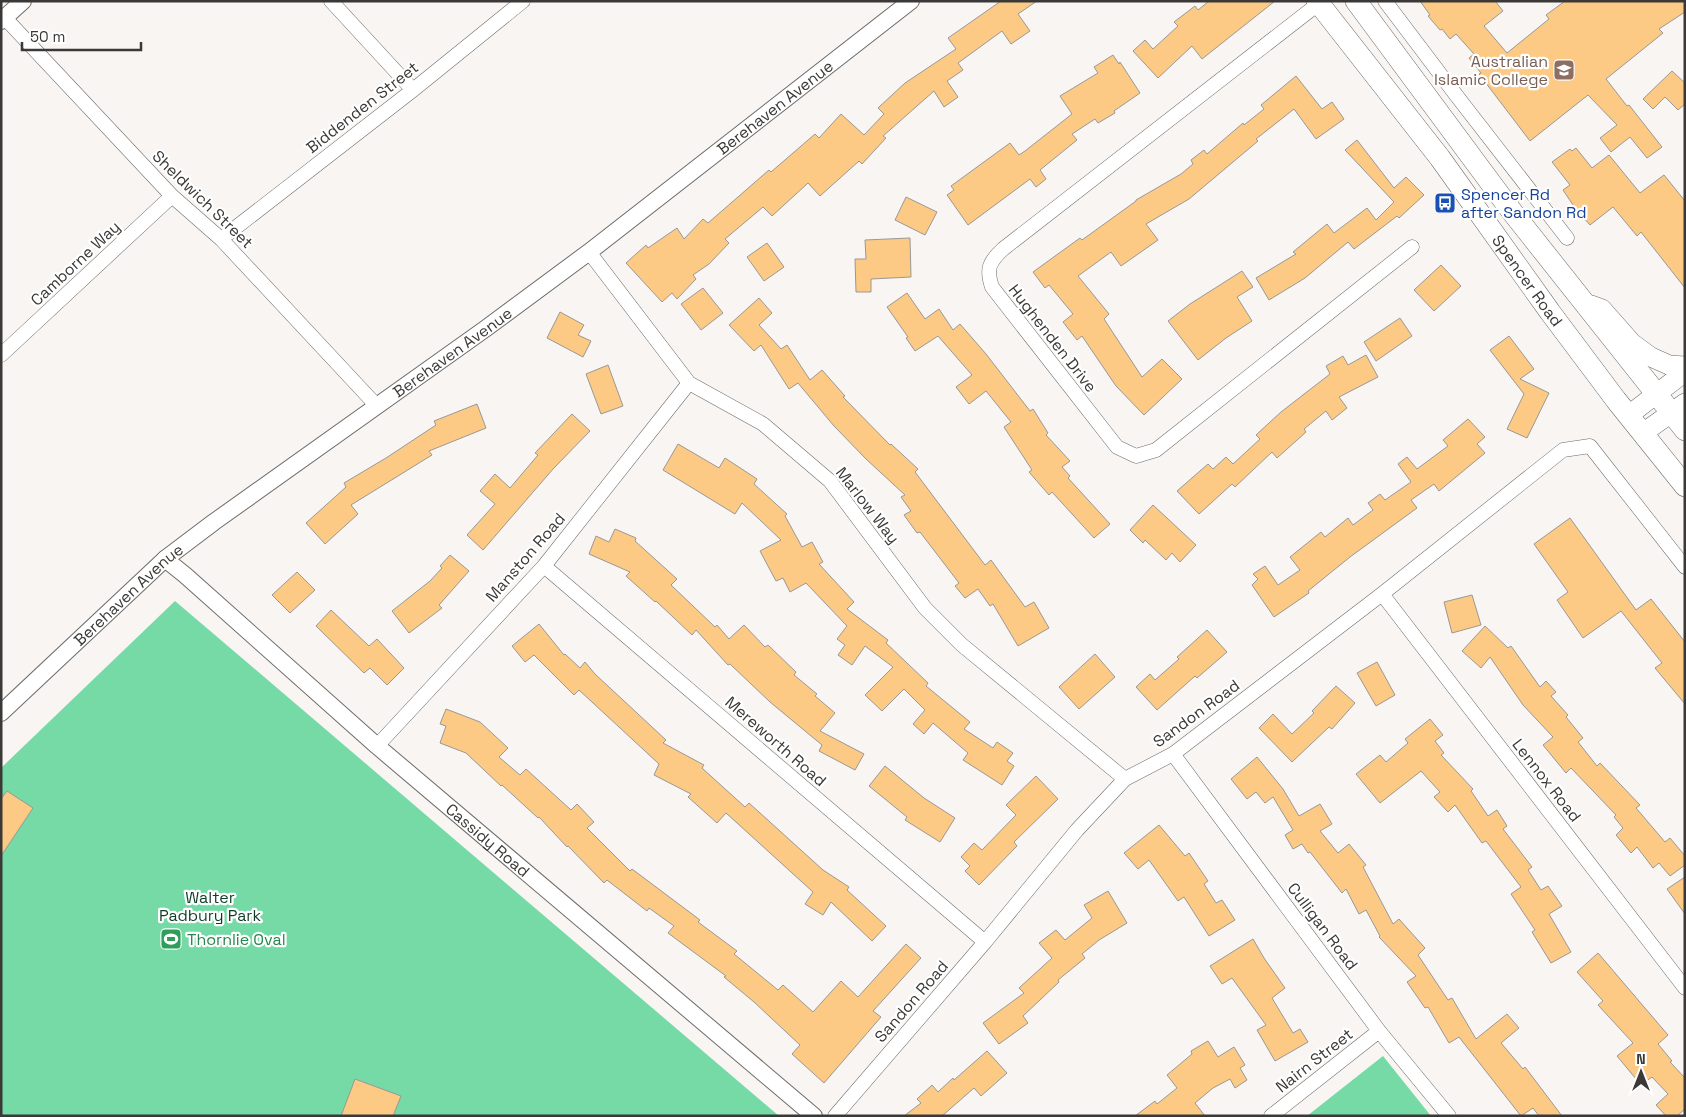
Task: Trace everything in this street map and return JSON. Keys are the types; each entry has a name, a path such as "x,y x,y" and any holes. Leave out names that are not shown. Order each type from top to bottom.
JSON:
{"main road":[{"name":"Spencer Road","path":"1356,1 1513,213 1656,395 1678,408 1685,430"},
{"name":"Spencer Road","path":"1319,2 1440,158 1550,312 1685,486"},
{"path":"1585,304 1602,309 1632,344 1652,357 1669,365 1685,366"},
{"path":"1629,415 1685,372"},
{"path":"1643,433 1678,408"}],"street":[{"path":"3,20 23,1"},
{"path":"331,1 413,90"},
{"name":"Biddenden Street","path":"220,239 413,90 523,1"},
{"name":"Berehaven Avenue","path":"1,713 165,559 589,252 911,1"},
{"path":"1385,1 1567,238"},
{"name":"Hughenden Drive","path":"1319,2 1003,250 990,264 988,276 992,288 1116,447 1136,456 1156,450 1412,247"},
{"name":"Sheldwich Street","path":"3,20 172,196 220,239 376,405"},
{"name":"Camborne Way","path":"1,355 172,196"},
{"name":"Marlow Way","path":"589,252 689,383 763,424 830,481 925,608 955,639 1125,779"},
{"name":"Manston Road","path":"377,746 544,566 689,383"},
{"name":"Sandon Road","path":"835,1116 985,942 1077,830 1125,779 1173,754 1382,594 1563,450 1590,446 1685,567"},
{"name":"Cassidy Road","path":"165,559 377,746 814,1116"},
{"name":"Mereworth Road","path":"544,566 985,942"},
{"name":"Lennox Road","path":"1382,594 1685,988"},
{"name":"Culligan Road","path":"1173,754 1379,1031 1449,1116"},
{"name":"Nairn Street","path":"1271,1116 1379,1031"}],"green space":[{"name":"Walter Padbury Park","path":"175,601 779,1116 1,1116 1,768"},
{"path":"1383,1056 1431,1116 1307,1116"}],"building":[{"path":"1001,1 1037,1 1018,14 1030,31 1011,44 1002,31 958,63 963,70 947,81 958,97 944,107 934,91 883,136 886,138 862,164 859,161 820,196 808,183 772,216 763,207 725,239 729,243 709,264 693,275 696,279 677,299 672,293 662,302 626,263 646,245 648,248 677,228 684,239 703,219 708,223 769,170 771,172 815,134 819,138 841,114 864,135 884,114 878,108 905,83 956,49 948,38"},
{"path":"1209,1 1275,1 1202,59 1192,46 1158,78 1133,51 1145,40 1153,49 1178,26 1174,22 1195,6 1198,10"},
{"name":"Australian Islamic College","path":"1420,1 1495,1 1503,11 1484,26 1507,53 1549,19 1546,15 1565,1 1685,1 1685,12 1659,29 1663,33 1606,79 1662,147 1647,158 1630,137 1611,152 1600,138 1617,125 1588,95 1530,141 1479,74 1481,73 1469,58 1474,54 1456,34 1450,39 1442,29 1440,30 1428,16 1430,15"},
{"path":"1113,55 1119,64 1120,62 1140,93 1114,111 1115,113 1098,123 1095,119 1072,134 1077,140 1040,170 1046,179 1036,187 1030,179 968,225 947,195 954,190 951,186 1010,143 1019,155 1072,114 1060,96 1098,73 1094,67"},
{"path":"1672,71 1685,83 1685,104 1678,110 1665,97 1653,109 1643,99"},
{"path":"1296,76 1322,109 1332,102 1344,119 1316,139 1294,109 1256,139 1258,141 1189,199 1146,224 1158,240 1121,266 1111,252 1078,276 1109,314 1104,319 1142,377 1162,359 1182,379 1144,415 1116,386 1082,336 1077,340 1063,322 1073,314 1049,285 1045,288 1033,272 1080,238 1082,240 1136,200 1181,174 1193,164 1191,160 1204,150 1207,154 1243,123 1244,125 1264,109 1261,105"},
{"path":"1357,140 1394,188 1406,177 1424,195 1399,218 1397,216 1354,249 1348,242 1305,278 1269,300 1256,278 1296,254 1293,252 1327,224 1334,233 1367,208 1376,220 1394,202 1345,150"},
{"path":"1576,148 1592,168 1609,155 1640,193 1664,175 1685,201 1685,288 1641,232 1637,236 1613,207 1590,225 1575,208 1563,190 1570,185 1552,162 1570,149 1572,151"},
{"path":"906,197 937,212 925,235 895,220"},
{"path":"910,238 911,277 871,279 871,292 856,292 855,259 866,259 865,240"},
{"path":"767,243 784,267 764,281 747,257"},
{"path":"1441,265 1461,286 1434,311 1414,290"},
{"path":"1242,271 1253,287 1237,297 1252,321 1198,360 1168,321 1190,304"},
{"path":"703,288 723,313 701,330 681,304"},
{"path":"907,293 925,319 939,309 953,330 960,324 1030,411 1033,409 1048,433 1046,435 1070,461 1062,467 1070,476 1068,478 1110,524 1094,538 1052,492 1049,495 1029,472 1032,470 1004,427 1011,422 986,391 969,404 956,387 972,375 938,336 915,351 906,338 908,337 887,307"},
{"path":"759,298 772,313 759,325 781,349 787,345 810,380 822,370 845,396 843,397 890,445 918,469 915,472 985,565 991,560 1025,607 1034,602 1049,628 1018,646 993,604 990,606 978,589 965,598 955,586 959,583 920,532 917,533 904,515 911,511 901,497 905,495 834,426 798,383 789,389 761,345 754,351 729,325"},
{"path":"560,312 584,325 578,335 591,341 583,357 547,338"},
{"path":"1400,318 1412,336 1376,361 1364,342"},
{"path":"1509,336 1534,369 1520,379 1549,393 1527,438 1507,429 1524,394 1490,350"},
{"path":"1366,355 1378,377 1339,397 1347,408 1332,420 1326,411 1304,429 1306,432 1277,458 1272,452 1235,487 1232,484 1199,514 1177,491 1208,464 1213,469 1226,457 1233,464 1260,439 1256,435 1281,412 1330,374 1326,366 1343,356 1348,365"},
{"path":"608,365 623,406 601,414 586,374"},
{"path":"477,404 486,428 429,451 432,455 351,505 358,514 325,544 306,523 346,487 344,483 436,425 434,421"},
{"path":"572,414 590,431 553,469 483,550 467,535 495,504 480,491 495,474 510,488 538,455 535,453"},
{"path":"1468,419 1485,437 1477,444 1485,453 1439,491 1434,484 1411,500 1417,508 1350,557 1308,591 1309,593 1274,617 1252,585 1258,579 1253,574 1265,566 1278,585 1300,570 1290,557 1321,532 1325,537 1348,518 1353,525 1373,510 1368,503 1380,494 1385,500 1411,482 1398,464 1407,457 1417,469 1448,446 1443,440"},
{"path":"678,444 719,468 725,458 757,479 754,484 787,514 785,516 802,547 812,542 823,562 819,564 854,602 847,609 888,640 886,643 928,683 926,686 970,722 964,729 993,748 997,742 1013,753 1007,761 1014,766 1002,785 963,760 968,753 933,723 924,734 913,724 925,710 904,689 882,711 865,695 893,667 865,646 852,665 838,655 845,645 837,639 847,626 806,583 790,592 783,578 776,581 760,551 781,540 742,503 735,514 663,470"},
{"path":"1153,505 1196,545 1180,562 1172,553 1166,560 1145,540 1143,543 1130,530"},
{"path":"1570,518 1636,610 1651,599 1685,642 1685,704 1655,668 1662,663 1621,611 1583,638 1557,600 1568,592 1534,544"},
{"path":"615,529 636,538 635,541 677,579 671,585 715,627 717,625 729,639 744,625 765,647 768,645 796,672 794,675 817,694 815,696 835,713 820,731 864,754 855,770 819,751 822,745 770,702 730,664 728,665 696,630 692,635 626,576 630,572 589,554 596,536 609,542"},
{"path":"450,555 469,571 439,605 442,608 409,633 392,611 430,581 442,568 440,566"},
{"path":"297,572 315,590 290,613 272,595"},
{"path":"1472,595 1481,625 1452,633 1444,602"},
{"path":"331,610 369,646 377,639 404,668 387,685 370,668 364,673 316,626"},
{"path":"539,624 564,655 580,668 585,662 595,674 666,740 663,743 704,765 702,768 745,807 749,803 823,870 849,887 847,890 886,926 872,941 831,902 823,915 805,904 813,892 726,813 717,823 688,797 691,794 654,775 659,764 579,690 574,695 534,655 525,662 512,646"},
{"path":"1485,626 1508,648 1511,646 1540,687 1546,681 1556,692 1551,696 1568,715 1566,717 1583,738 1578,742 1597,766 1600,763 1640,805 1636,808 1665,842 1670,838 1685,856 1685,865 1670,876 1659,863 1653,868 1637,847 1631,853 1616,835 1623,828 1614,817 1616,815 1571,768 1566,773 1543,745 1553,737 1523,705 1490,657 1481,668 1462,651"},
{"path":"1207,630 1227,652 1197,678 1195,676 1157,710 1136,687 1150,674 1155,680"},
{"path":"1095,654 1115,677 1079,709 1059,687"},
{"path":"1377,662 1395,695 1376,706 1357,673"},
{"path":"1336,686 1355,703 1332,729 1329,727 1292,762 1259,728 1273,714 1292,734 1314,713 1312,711"},
{"path":"446,709 480,722 508,748 499,757 520,775 526,769 571,810 577,804 594,822 587,828 630,871 632,869 700,920 698,922 737,951 734,954 778,990 783,985 813,1012 841,981 858,997 906,944 921,958 873,1011 881,1017 824,1083 792,1054 800,1045 724,977 726,976 668,933 674,926 649,908 647,911 607,880 604,883 539,817 501,786 466,753 440,743 446,726 440,724"},
{"path":"1430,719 1443,735 1435,741 1444,753 1441,755 1473,789 1471,791 1488,816 1497,810 1507,826 1503,829 1532,867 1528,870 1541,890 1548,886 1562,906 1549,914 1571,952 1551,963 1532,932 1535,930 1511,894 1521,887 1486,841 1482,843 1455,805 1448,812 1434,797 1440,792 1421,771 1380,803 1356,774 1380,755 1386,762 1408,743 1405,739"},
{"path":"1257,757 1283,789 1299,816 1320,804 1332,824 1320,831 1338,853 1349,844 1366,865 1363,867 1393,924 1399,919 1425,948 1418,955 1448,1000 1452,998 1476,1039 1507,1014 1519,1028 1501,1043 1523,1069 1525,1067 1562,1116 1539,1116 1533,1108 1521,1116 1459,1037 1449,1043 1428,1007 1425,1008 1407,982 1416,976 1379,937 1366,910 1359,914 1346,889 1342,893 1302,844 1293,849 1285,835 1293,830 1273,797 1265,803 1256,792 1247,799 1231,779"},
{"path":"885,766 924,798 955,818 940,842 905,820 907,817 869,786"},
{"path":"1036,776 1058,799 1014,842 1017,846 979,885 965,871 970,866 961,857 974,843 982,850 1016,815 1006,805"},
{"path":"7,791 33,808 1,856 1,799"},
{"path":"1159,825 1185,856 1189,853 1208,881 1204,884 1216,903 1222,900 1235,920 1209,936 1184,897 1178,901 1149,860 1138,869 1124,853"},
{"path":"1685,877 1685,914 1667,889"},
{"path":"1108,891 1127,923 1099,940 1082,954 1085,958 1058,980 1059,982 1023,1016 1028,1023 999,1044 983,1023 1024,993 1019,988 1052,958 1039,943 1056,930 1065,940 1092,918 1084,905"},
{"path":"1253,939 1285,988 1272,998 1293,1033 1300,1029 1308,1042 1275,1061 1257,1030 1266,1025 1232,978 1222,984 1210,966"},
{"path":"1598,953 1668,1035 1658,1044 1672,1061 1670,1062 1685,1078 1685,1109 1677,1116 1666,1116 1656,1105 1668,1094 1652,1077 1641,1085 1617,1056 1633,1043 1598,1005 1603,1001 1577,972"},
{"path":"1208,1041 1218,1057 1234,1047 1245,1065 1240,1068 1247,1080 1235,1088 1230,1079 1213,1088 1195,1103 1205,1116 1135,1116 1155,1101 1157,1104 1177,1088 1167,1075 1192,1054 1191,1051"},
{"path":"987,1051 1007,1073 981,1096 974,1088 942,1116 904,1116 921,1103 917,1099 932,1085 938,1092"},
{"path":"355,1079 401,1096 393,1116 341,1116"}],"place":[{"name":"Australian Islamic College","path":"1564,70"},
{"name":"Spencer Rd after Sandon Rd","path":"1445,203"},
{"name":"Thornlie Oval","path":"171,939"}]}
